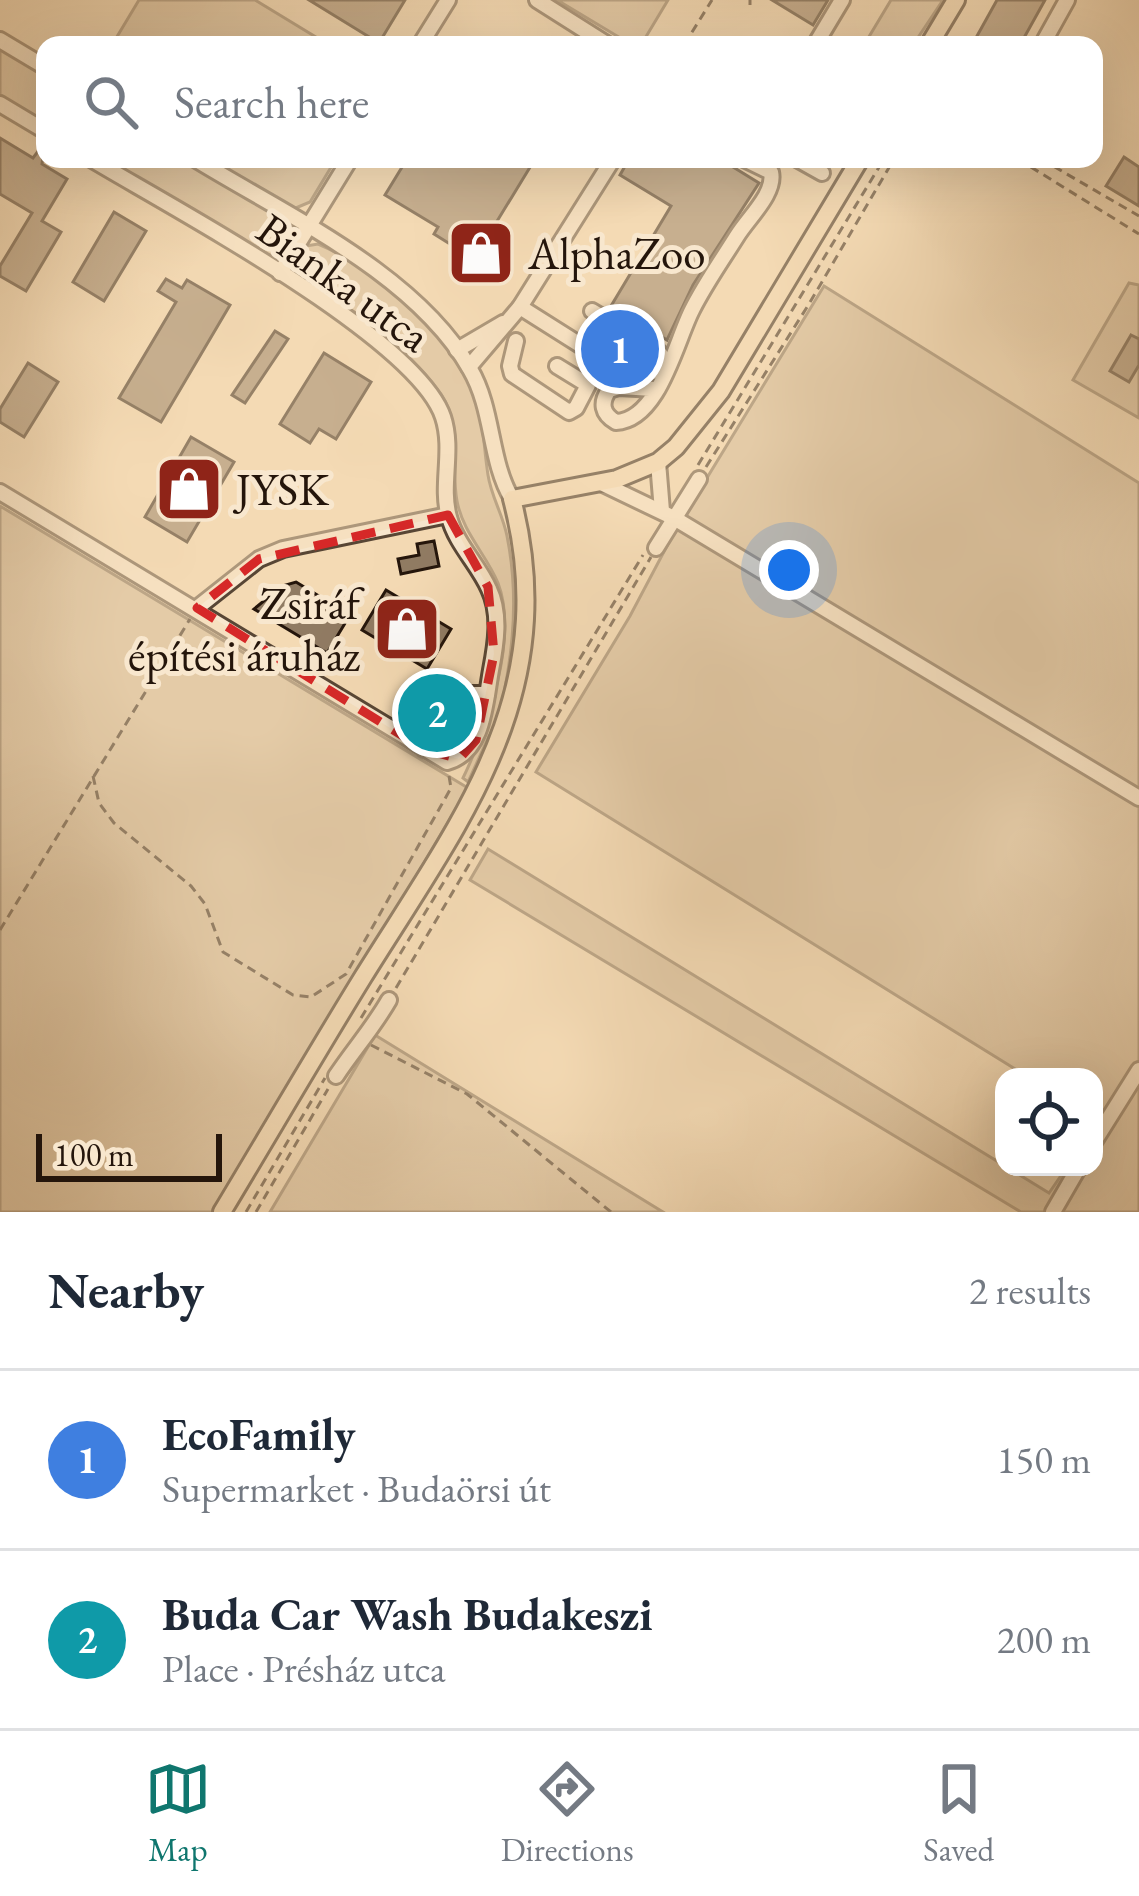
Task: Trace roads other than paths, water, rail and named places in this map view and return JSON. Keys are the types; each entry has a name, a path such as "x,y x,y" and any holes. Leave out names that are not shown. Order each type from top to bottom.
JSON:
{"main road":[{"path":"934,36 956,0"},
{"path":"222,1212 346,1037 493,759 524,647 528,604 526,562 512,500 617,479 658,462 692,432 855,168"}],"street":[{"path":"426,36 448,0"},
{"path":"537,0 594,36"},
{"path":"820,36 842,0"},
{"path":"1047,36 1067,0"},
{"path":"0,40 36,62"},
{"path":"0,104 36,126"},
{"name":"Bianka utca","path":"106,168 280,273 370,334 425,386 442,414 448,515 466,555 488,586 497,628 476,740 468,753 447,762 424,749"},
{"name":"Bianka utca","path":"210,168 388,279 448,335 485,398 503,484 512,500"},
{"path":"280,273 345,168"},
{"path":"470,367 520,307 607,168"},
{"path":"654,389 673,362 694,305 773,182 771,172 763,168"},
{"path":"813,168 822,173"},
{"path":"520,307 634,379 658,370 661,355 656,349 592,311"},
{"path":"457,350 508,320"},
{"path":"516,341 509,366 512,374 569,412 589,386 556,367"},
{"path":"658,462 668,514"},
{"path":"650,550 695,477"},
{"path":"599,482 668,514 1139,798"},
{"path":"0,492 424,749 438,714 459,694 487,694"},
{"path":"197,608 260,559 283,549 448,515"},
{"path":"331,1076 346,1037 367,1038 389,1000"},
{"path":"1103,1128 1139,1070"},
{"path":"1053,1212 1074,1176"}],"place":[{"name":"AlphaZoo","path":"481,253"},
{"name":"EcoFamily","path":"620,349"},
{"name":"JYSK","path":"189,489"},
{"name":"Zsiráf építési áruház","path":"407,629"},
{"name":"Buda Car Wash Budakeszi","path":"437,713"}]}
